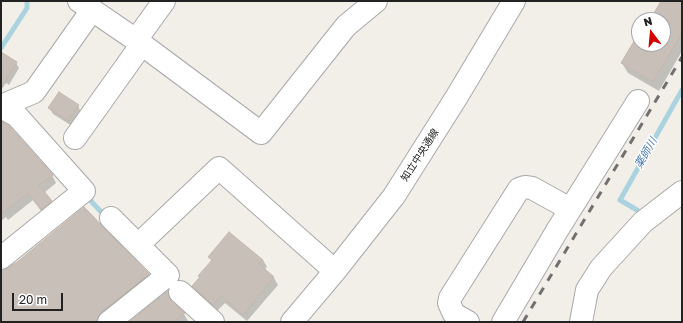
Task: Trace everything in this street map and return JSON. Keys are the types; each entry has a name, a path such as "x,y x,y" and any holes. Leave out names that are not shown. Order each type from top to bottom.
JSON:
{"street":[{"path":"76,138 164,1"},
{"path":"1,107 34,92 86,6 139,42 261,133 346,26 376,1"},
{"name":"知立中央通線","path":"292,322 335,271 394,196 456,98 514,1"},
{"path":"503,322 570,209 638,102"},
{"path":"1,107 17,116 84,191 1,258"},
{"path":"138,245 219,168 335,271"},
{"path":"468,322 454,314 449,303 450,298 519,189 525,187 532,188 570,209"},
{"path":"581,322 587,290 601,268 643,222 682,192"},
{"path":"109,322 168,274 111,218"},
{"path":"180,292 213,322"}],"building":[{"path":"661,1 682,1 682,33 671,52 671,12 655,12"},
{"path":"631,46 631,52 671,52 653,82 621,63"},
{"path":"1,52 17,62 1,88"},
{"path":"59,92 79,105 68,121 48,108"},
{"path":"1,121 9,126 53,175 39,185 52,201 41,210 28,193 1,214"},
{"path":"84,207 149,274 101,312 97,322 1,322 1,270 16,263"},
{"path":"229,232 263,260 259,264 274,277 243,315 221,296 213,305 192,286 200,277 198,276 212,260 208,257"},
{"path":"168,291 171,301 185,313 173,322 129,322"}],"waterway":[{"path":"1,48 27,8 27,1"},
{"name":"薬師川","path":"637,210 620,200 682,90"},
{"path":"89,199 106,217"}],"railway":[{"path":"523,322 682,57"}]}
